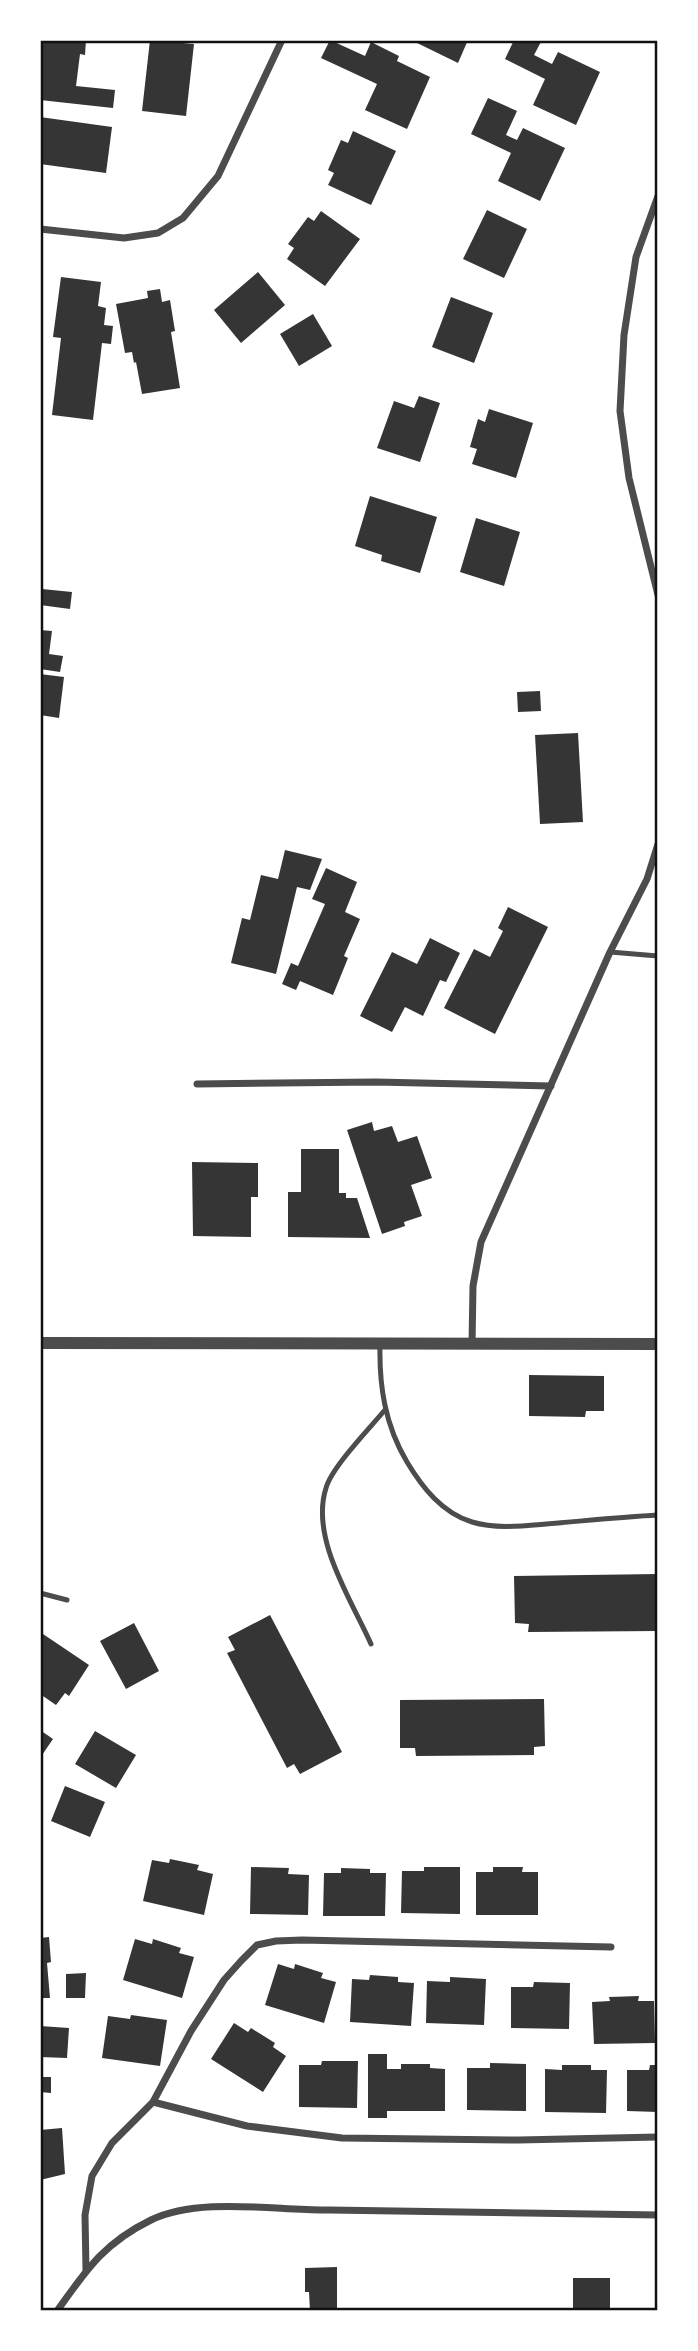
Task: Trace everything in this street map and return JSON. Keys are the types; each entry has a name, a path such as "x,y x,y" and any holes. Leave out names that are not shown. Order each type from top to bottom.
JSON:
{"street":[{"path":"40,229 124,238 158,233 183,218 218,176 282,40"},
{"path":"658,196 636,257 624,335 620,411 629,478 658,596"},
{"path":"472,1345 473,1286 481,1242 610,952 648,879 658,844"},
{"path":"197,1084 551,1086"},
{"path":"40,1343 658,1344"},
{"path":"86,2270 85,2215 92,2176 112,2143 153,2102 191,2031 217,1992 257,1945 302,1940 611,1947"},
{"path":"153,2102 247,2126 342,2138 519,2140 658,2137"},
{"path":"57,2311 86,2270 111,2244 152,2219 180,2210 239,2207 658,2215"}],"lane":[{"path":"610,952 658,956"},
{"path":"380,1344 379,1376 384,1411 401,1452 434,1500 450,1511 472,1522 510,1527 658,1515"},
{"path":"371,1644 328,1552 321,1511 326,1485 349,1452 384,1411"},
{"path":"40,1593 67,1600"}],"building":[{"path":"40,40 86,40 85,55 80,54 76,86 115,90 113,108 40,100"},
{"path":"150,40 194,44 186,116 142,111"},
{"path":"330,40 365,56 371,42 399,56 397,61 430,77 407,129 365,110 377,84 321,58"},
{"path":"411,40 468,40 458,63"},
{"path":"514,40 542,40 534,55 552,64 558,52 600,72 576,125 533,105 545,79 505,59"},
{"path":"488,98 517,111 506,135 517,140 523,128 565,148 540,201 498,181 511,153 471,134"},
{"path":"40,117 112,127 106,173 40,164"},
{"path":"353,131 396,151 371,205 328,185 334,173 328,170 341,140 348,143"},
{"path":"487,210 527,229 504,278 463,259"},
{"path":"321,211 360,239 325,286 287,259 294,248 288,244 308,217 314,221"},
{"path":"258,272 285,305 241,343 214,310"},
{"path":"61,277 101,282 98,306 106,308 104,325 113,326 111,344 102,343 93,420 52,415 61,338 53,337"},
{"path":"160,289 162,302 170,300 175,331 171,332 180,388 142,394 132,352 125,353 116,304 148,298 147,291"},
{"path":"451,297 493,313 474,363 432,347"},
{"path":"313,314 332,346 299,366 280,334"},
{"path":"419,396 440,403 420,462 377,448 394,401 414,408"},
{"path":"489,409 533,423 516,478 472,464 477,449 470,447 478,419 485,422"},
{"path":"370,496 437,517 420,573 381,561 382,555 355,546"},
{"path":"476,518 520,532 504,586 460,572"},
{"path":"42,589 72,592 70,609 40,605"},
{"path":"40,630 52,631 49,654 63,656 60,672 40,669"},
{"path":"40,674 64,677 59,718 40,715"},
{"path":"540,691 541,711 518,712 517,692"},
{"path":"578,733 583,822 540,824 535,735"},
{"path":"285,850 322,859 310,890 297,887 276,974 231,963 242,918 250,920 261,875 278,879"},
{"path":"326,868 357,882 345,912 360,919 344,956 348,958 333,995 300,981 296,990 282,984 291,963 298,966 325,904 312,899"},
{"path":"508,907 548,927 495,1034 444,1008 474,949 490,957 503,931 498,928"},
{"path":"430,938 460,953 446,982 440,980 423,1016 405,1007 392,1032 360,1016 392,952 417,964"},
{"path":"372,1122 374,1131 392,1126 398,1142 417,1136 432,1178 411,1185 422,1216 404,1222 405,1226 382,1234 347,1130"},
{"path":"301,1149 339,1149 339,1193 346,1193 346,1198 357,1198 370,1238 288,1237 288,1192 301,1192"},
{"path":"192,1162 258,1163 258,1197 251,1197 251,1237 193,1236"},
{"path":"529,1375 604,1376 604,1411 586,1411 585,1417 529,1416"},
{"path":"658,1574 658,1631 528,1632 529,1624 515,1623 514,1576"},
{"path":"270,1615 342,1752 300,1774 294,1764 287,1768 227,1653 235,1650 228,1637"},
{"path":"134,1623 159,1671 126,1689 100,1641"},
{"path":"40,1632 89,1665 69,1696 65,1693 56,1705 40,1694"},
{"path":"544,1699 545,1746 534,1747 534,1755 416,1756 415,1748 400,1748 400,1700"},
{"path":"40,1730 53,1739 40,1758"},
{"path":"95,1731 136,1755 116,1788 75,1764"},
{"path":"65,1786 105,1802 90,1837 51,1821"},
{"path":"170,1859 199,1865 197,1870 213,1874 204,1915 143,1901 152,1860 169,1863"},
{"path":"251,1867 289,1868 288,1874 309,1875 308,1915 250,1914"},
{"path":"424,1867 460,1867 460,1914 401,1913 402,1871 424,1871"},
{"path":"493,1867 523,1867 522,1872 538,1872 538,1915 476,1915 476,1872 493,1872"},
{"path":"341,1868 370,1869 370,1873 386,1873 385,1916 323,1916 324,1873 341,1873"},
{"path":"49,1937 51,1962 47,1963 50,1998 40,1998 40,1938"},
{"path":"135,1939 152,1944 153,1939 181,1948 179,1953 194,1957 182,1998 123,1980"},
{"path":"278,1964 294,1969 295,1964 323,1973 321,1978 336,1982 324,2023 265,2005"},
{"path":"86,1973 85,1998 66,1998 66,1974"},
{"path":"370,1975 398,1977 398,1982 414,1983 411,2026 350,2022 352,1979 369,1980"},
{"path":"450,1977 486,1979 484,2025 426,2023 427,1981 450,1982"},
{"path":"534,1982 570,1983 569,2029 511,2028 511,1987 533,1987"},
{"path":"639,1996 638,2001 654,2001 655,2043 594,2044 592,2002 610,2001 609,1997"},
{"path":"131,2015 167,2020 160,2066 102,2058 108,2016 130,2019"},
{"path":"234,2023 248,2032 251,2028 275,2043 273,2047 286,2056 263,2092 211,2059"},
{"path":"40,2026 69,2028 67,2058 40,2057"},
{"path":"368,2054 387,2054 387,2069 401,2069 401,2064 430,2064 430,2068 445,2069 445,2111 387,2111 387,2118 368,2118"},
{"path":"322,2061 358,2061 357,2108 299,2107 299,2065 321,2065"},
{"path":"490,2063 526,2064 526,2111 467,2110 467,2068 490,2068"},
{"path":"562,2065 591,2065 591,2070 607,2070 606,2113 545,2112 545,2069 562,2070"},
{"path":"650,2065 658,2065 658,2112 627,2111 627,2070 649,2070"},
{"path":"40,2077 51,2077 51,2093 40,2092"},
{"path":"62,2128 65,2174 40,2180 40,2130"},
{"path":"337,2267 337,2311 310,2311 309,2292 305,2292 305,2268"},
{"path":"573,2278 610,2278 610,2311 573,2311"}]}
